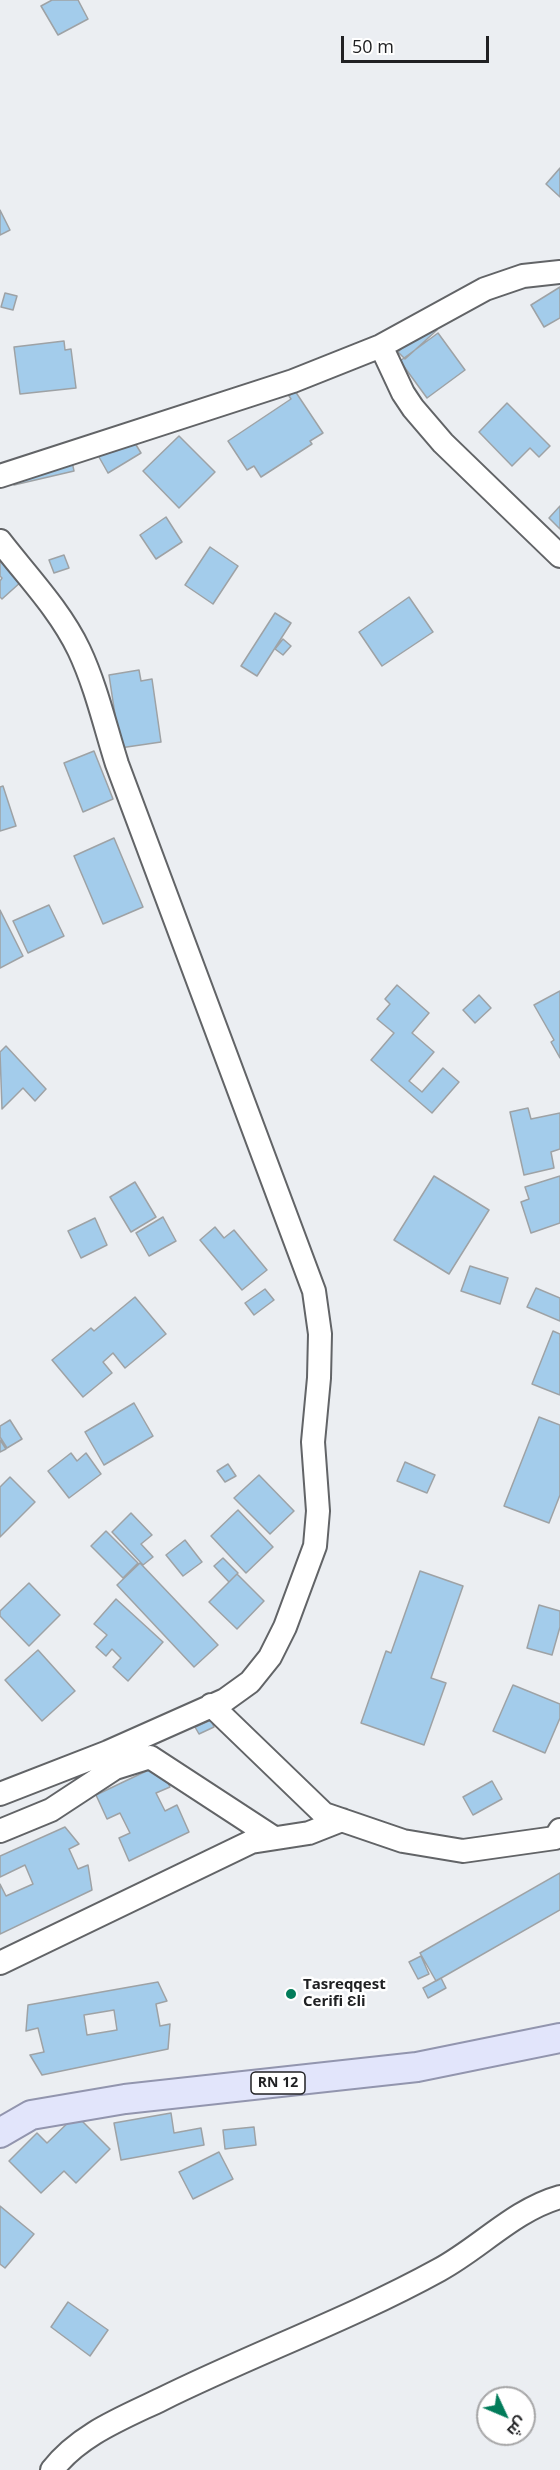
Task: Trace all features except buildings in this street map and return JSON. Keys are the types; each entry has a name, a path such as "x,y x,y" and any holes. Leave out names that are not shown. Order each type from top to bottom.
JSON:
{"main road":[{"name":"RN 12","path":"0,2133 31,2115 124,2099 417,2067 560,2038"}],"street":[{"path":"0,476 293,381 381,346 485,290 523,276 560,272"},
{"path":"381,346 403,393 413,408 443,443 560,556"},
{"path":"0,541 64,623 79,649 94,686 117,764 314,1291 320,1334 314,1442 318,1511 315,1546 285,1627 270,1657 250,1682 225,1700 108,1752 0,1794"},
{"path":"211,1705 324,1814 403,1841 463,1851 555,1838 560,1830"},
{"path":"0,1832 51,1810 115,1768 150,1757 274,1838"},
{"path":"0,1964 251,1842 309,1833 342,1820"},
{"path":"52,2470 84,2439 105,2427 222,2369 362,2309 414,2284 452,2263 524,2213 560,2197"}],"place":[{"name":"Tasreqqest Cerifi Ɛli","path":"291,1994"}]}
